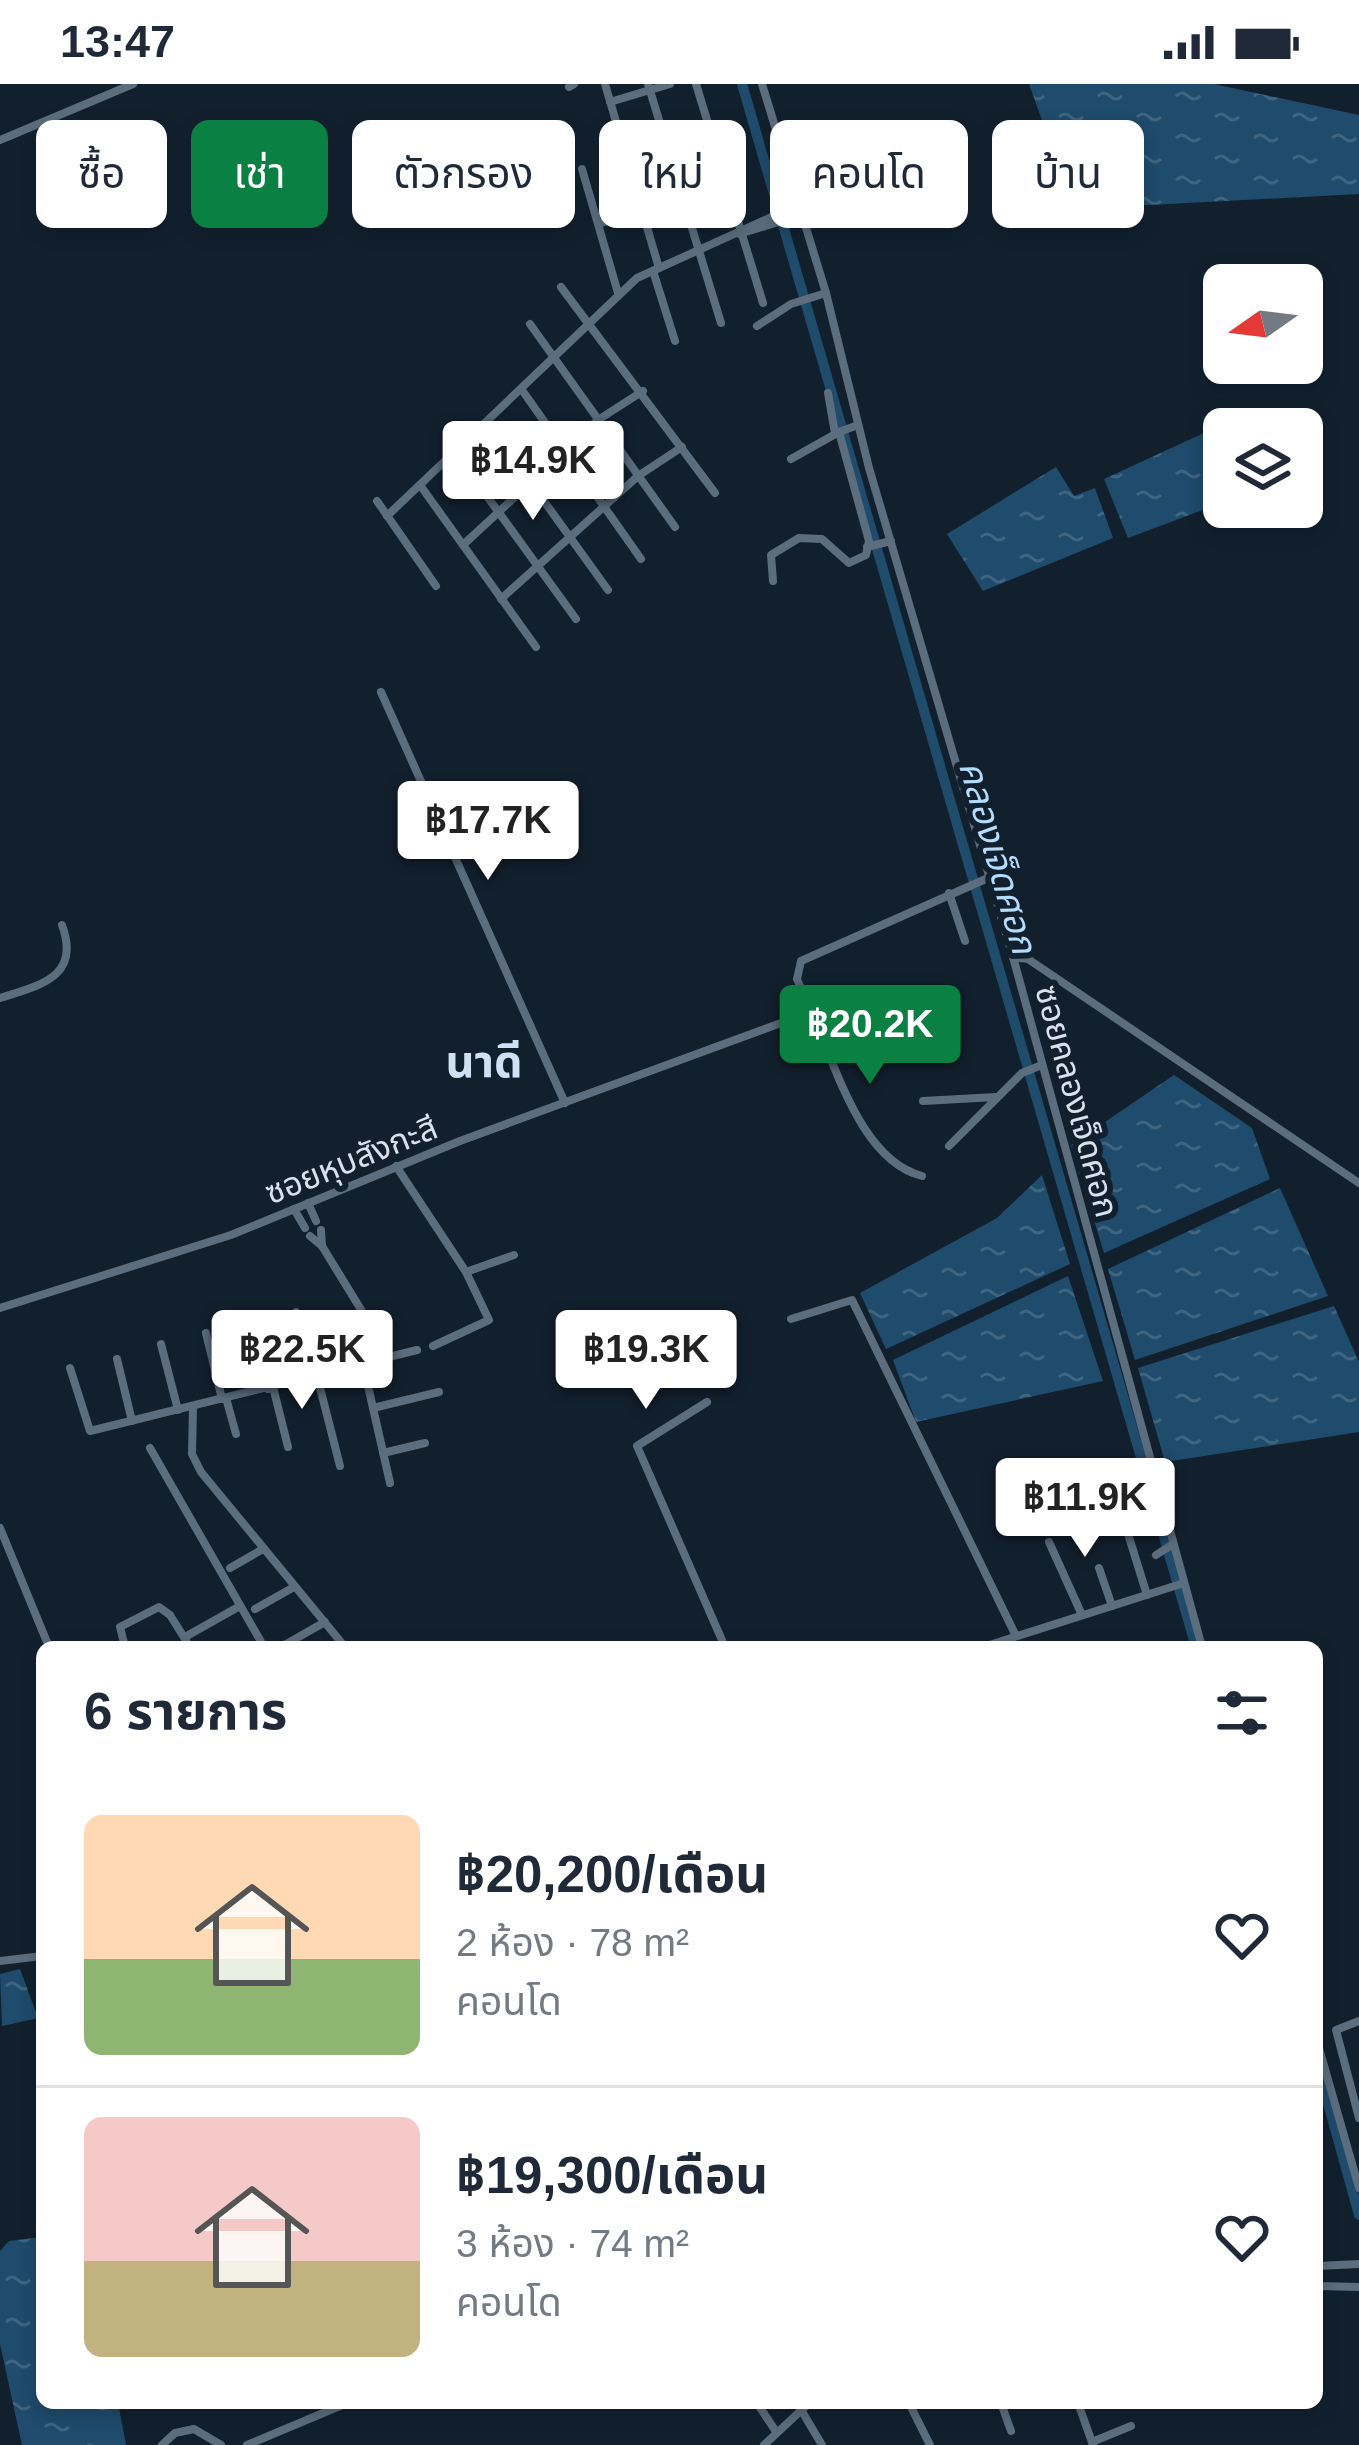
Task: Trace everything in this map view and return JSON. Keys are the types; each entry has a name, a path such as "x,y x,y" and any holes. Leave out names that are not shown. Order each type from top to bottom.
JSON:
{"street":[{"path":"0,140 133,84"},
{"path":"605,84 615,120"},
{"path":"610,102 670,84"},
{"path":"696,84 706,120"},
{"name":"ซอยคลองเจ็ดศอก","path":"761,84 771,120"},
{"path":"649,87 659,120"},
{"path":"582,169 619,294"},
{"path":"387,516 619,294 656,270 770,216"},
{"path":"737,234 770,227"},
{"path":"646,228 675,341"},
{"path":"689,228 721,323"},
{"path":"735,228 763,304"},
{"name":"ซอยคลองเจ็ดศอก","path":"800,228 821,294 844,429 890,541 980,881 1013,958 1035,1067 1165,1549 1184,1583 1200,1641"},
{"path":"561,287 715,493"},
{"path":"757,326 791,304 821,294"},
{"path":"530,324 675,527"},
{"path":"522,390 641,559"},
{"path":"463,545 598,419 643,391"},
{"path":"773,581 771,555 799,538 822,539 849,563 866,555 871,546 844,429 828,393"},
{"path":"487,422 608,590"},
{"path":"791,459 844,429"},
{"path":"501,599 638,476 682,446"},
{"path":"455,452 576,620"},
{"path":"420,485 536,647"},
{"path":"377,501 436,586"},
{"path":"871,546 890,541"},
{"path":"381,692 562,1097"},
{"path":"922,1176 902,1171 877,1147 797,979 801,961 980,881"},
{"path":"949,893 965,941"},
{"path":"0,998 54,980 64,970 68,952 62,925"},
{"path":"1013,958 1028,959 1108,1010 1359,1184"},
{"name":"ซอยหุบสังกะสี","path":"0,1308 294,1209 562,1097 811,1012"},
{"path":"949,1146 997,1097 1035,1067"},
{"path":"923,1101 997,1097"},
{"path":"396,1166 466,1272 489,1320 433,1346"},
{"path":"308,1203 319,1225 322,1246"},
{"path":"294,1209 391,1357"},
{"path":"466,1272 514,1255"},
{"path":"791,1319 845,1298 852,1300 1016,1636"},
{"path":"296,1312 340,1466"},
{"path":"251,1322 288,1447"},
{"path":"206,1333 236,1434"},
{"path":"161,1344 178,1410"},
{"path":"70,1368 88,1430 417,1350"},
{"path":"116,1358 132,1421"},
{"path":"363,1364 390,1483"},
{"path":"373,1408 439,1392"},
{"path":"707,1402 637,1446 722,1641"},
{"path":"194,1406 195,1462 340,1641"},
{"path":"383,1453 425,1443"},
{"path":"150,1448 260,1641"},
{"path":"1126,1528 1159,1517"},
{"path":"1113,1521 1121,1519 1126,1528 1144,1587"},
{"path":"0,1528 47,1641"},
{"path":"1049,1542 1080,1607"},
{"path":"230,1568 263,1549"},
{"path":"1099,1568 1110,1598"},
{"path":"1001,1641 1080,1607 1144,1587 1184,1583"},
{"path":"256,1609 294,1587"},
{"path":"188,1641 240,1606"},
{"path":"123,1641 120,1627 153,1607 170,1615 186,1641"},
{"path":"292,1641 325,1622"},
{"path":"0,1961 36,1957"},
{"path":"1359,2021 1336,2030 1359,2118"},
{"path":"1323,2060 1356,2163 1358,2185"},
{"path":"1323,2266 1359,2264"},
{"path":"1323,2287 1359,2287"},
{"path":"247,2445 332,2409"},
{"path":"777,2445 770,2437 798,2409"},
{"path":"804,2409 822,2445"},
{"path":"912,2409 929,2445"},
{"path":"1003,2409 1011,2431"},
{"path":"1080,2409 1092,2444 1131,2426"},
{"path":"162,2445 175,2434 194,2429 221,2445"}],"water":[{"path":"1029,84 1214,84 1359,115 1359,194 1144,205 1144,120 1042,120"},
{"path":"1203,433 1203,510 1128,538 1104,479"},
{"path":"1056,467 1074,496 1095,488 1113,538 983,591 947,534"},
{"path":"1174,1075 1252,1128 1270,1179 1104,1253 1071,1145"},
{"path":"1042,1175 1070,1264 886,1349 860,1293 997,1218"},
{"path":"1280,1188 1328,1296 1135,1360 1108,1269"},
{"path":"1068,1276 1103,1381 916,1422 893,1360"},
{"path":"1334,1306 1359,1362 1359,1432 1165,1462 1138,1368"},
{"path":"20,1969 36,2018 2,2026 0,1974"},
{"path":"36,2238 36,2409 119,2409 126,2445 22,2445 0,2344 0,2251 9,2241"}],"waterway":[{"name":"คลองเจ็ดศอก","path":"742,84 1194,1641"},
{"name":"คลองเจ็ดศอก","path":"1323,2086 1359,2215"}],"district":[{"name":"นาดี","path":"484,1061"}]}
